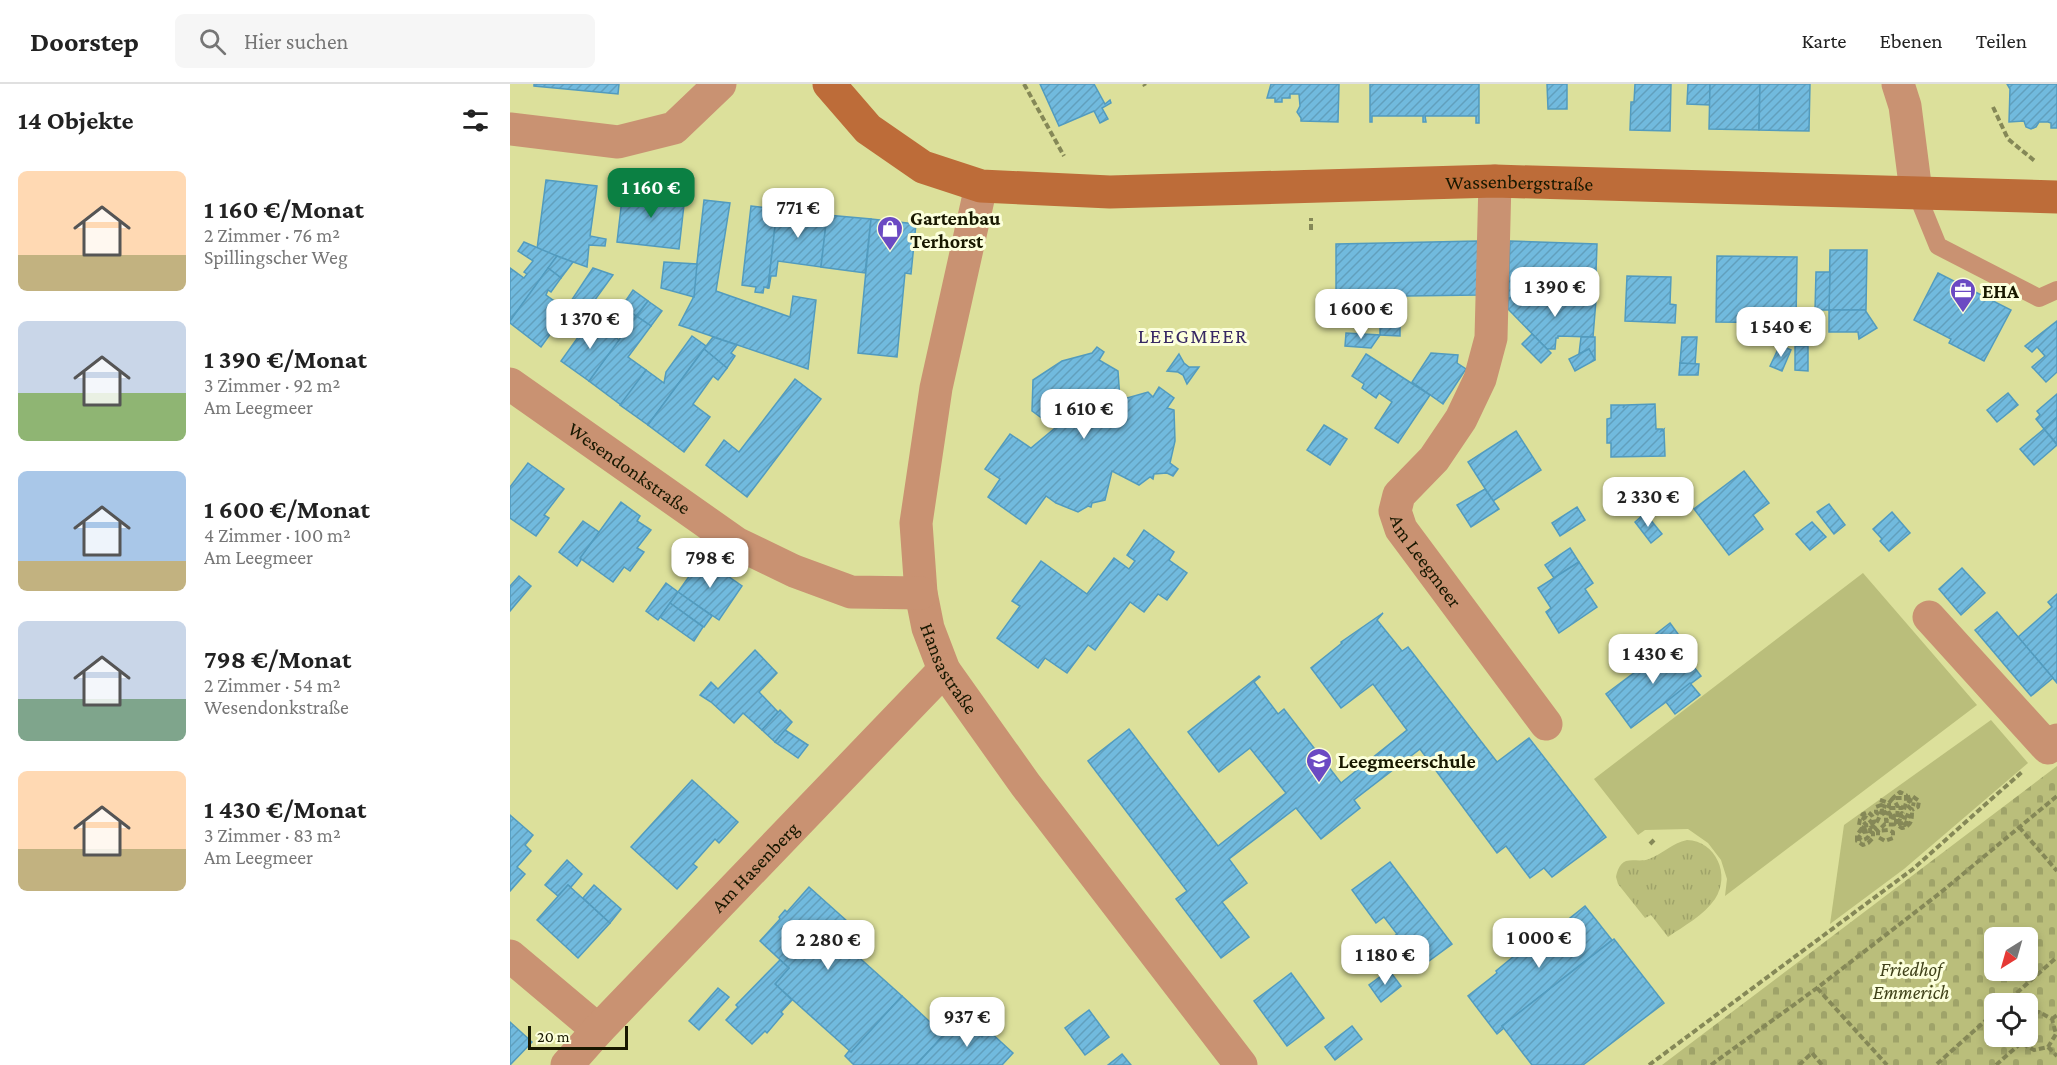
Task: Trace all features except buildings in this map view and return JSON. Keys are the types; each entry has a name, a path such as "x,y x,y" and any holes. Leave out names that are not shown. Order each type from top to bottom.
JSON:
{"street":[{"path":"510,129 618,142 674,128 720,84"},
{"name":"Wassenbergstraße","path":"829,84 867,129 923,167 981,186 1110,192 1495,181 2057,197"},
{"path":"1898,84 1905,106 1916,192"},
{"name":"Am Leegmeer","path":"1495,181 1491,338 1480,379 1461,419 1434,459 1399,495 1395,511 1401,529 1546,724"},
{"name":"Hansastraße","path":"981,186 936,388 916,523 921,593 928,628 944,670 1025,784 1241,1065"},
{"name":"Wesendonkstraße","path":"510,384 736,543 794,571 851,592 921,593"},
{"path":"1929,617 2053,744"},
{"name":"Am Hasenberg","path":"567,1065 944,670"},
{"path":"510,956 598,1030"}],"lane":[{"path":"1916,192 1938,246 2039,298 2057,290"}],"path":[{"path":"1024,84 1084,191"},
{"path":"1993,107 2007,139 2040,166"},
{"path":"1649,1065 1913,869 2053,744"},
{"path":"1880,814 1876,807 1880,803 1889,808 1894,819 1902,828 1911,822 1913,808 1918,807 1919,801 1912,796 1898,808 1889,808"},
{"path":"1711,1065 1817,988 1940,893 2057,796"},
{"path":"1893,798 1905,800"},
{"path":"1885,832 1896,822 1898,808 1893,798"},
{"path":"1870,827 1880,814 1886,812 1893,798"},
{"path":"1885,832 1902,813 1905,800"},
{"path":"1862,828 1859,825 1860,819 1865,812 1873,816 1870,827 1873,838 1863,845 1857,841 1857,835 1862,828 1870,827 1896,822 1905,825 1908,820 1907,814 1902,813"},
{"path":"1870,827 1885,832"},
{"path":"2019,827 2057,871"},
{"path":"1650,844 1654,840"},
{"path":"2017,993 2057,957"},
{"path":"1817,988 1887,1065"},
{"path":"2028,1047 2034,1050 2048,1047 2056,1034 2052,1019 2038,1012"},
{"path":"2052,1019 2057,1015"},
{"path":"1937,1064 1984,1022"},
{"path":"1996,1065 2016,1047"},
{"path":"2048,1047 2057,1056"},
{"path":"1799,1065 1812,1053 1822,1065"}],"green space":[{"path":"1863,573 1977,705 1725,896 1727,879 1721,860 1708,843 1688,829 1645,830 1638,835 1594,779"},
{"path":"1991,720 2028,763 1904,869 1830,924 1844,825"},
{"name":"Friedhof Emmerich","path":"2057,766 2057,1065 1662,1065"},
{"path":"1687,840 1706,846 1713,853 1721,870 1720,890 1705,910 1668,937 1651,915 1645,918 1618,884 1616,877 1624,862 1649,859"}],"place":[{"name":"Gartenbau Terhorst","path":"890,252"},
{"name":"EHA","path":"1963,314"},
{"name":"Leegmeerschule","path":"1319,784"}],"district":[{"name":"LEEGMEER","path":"1193,336"}]}
